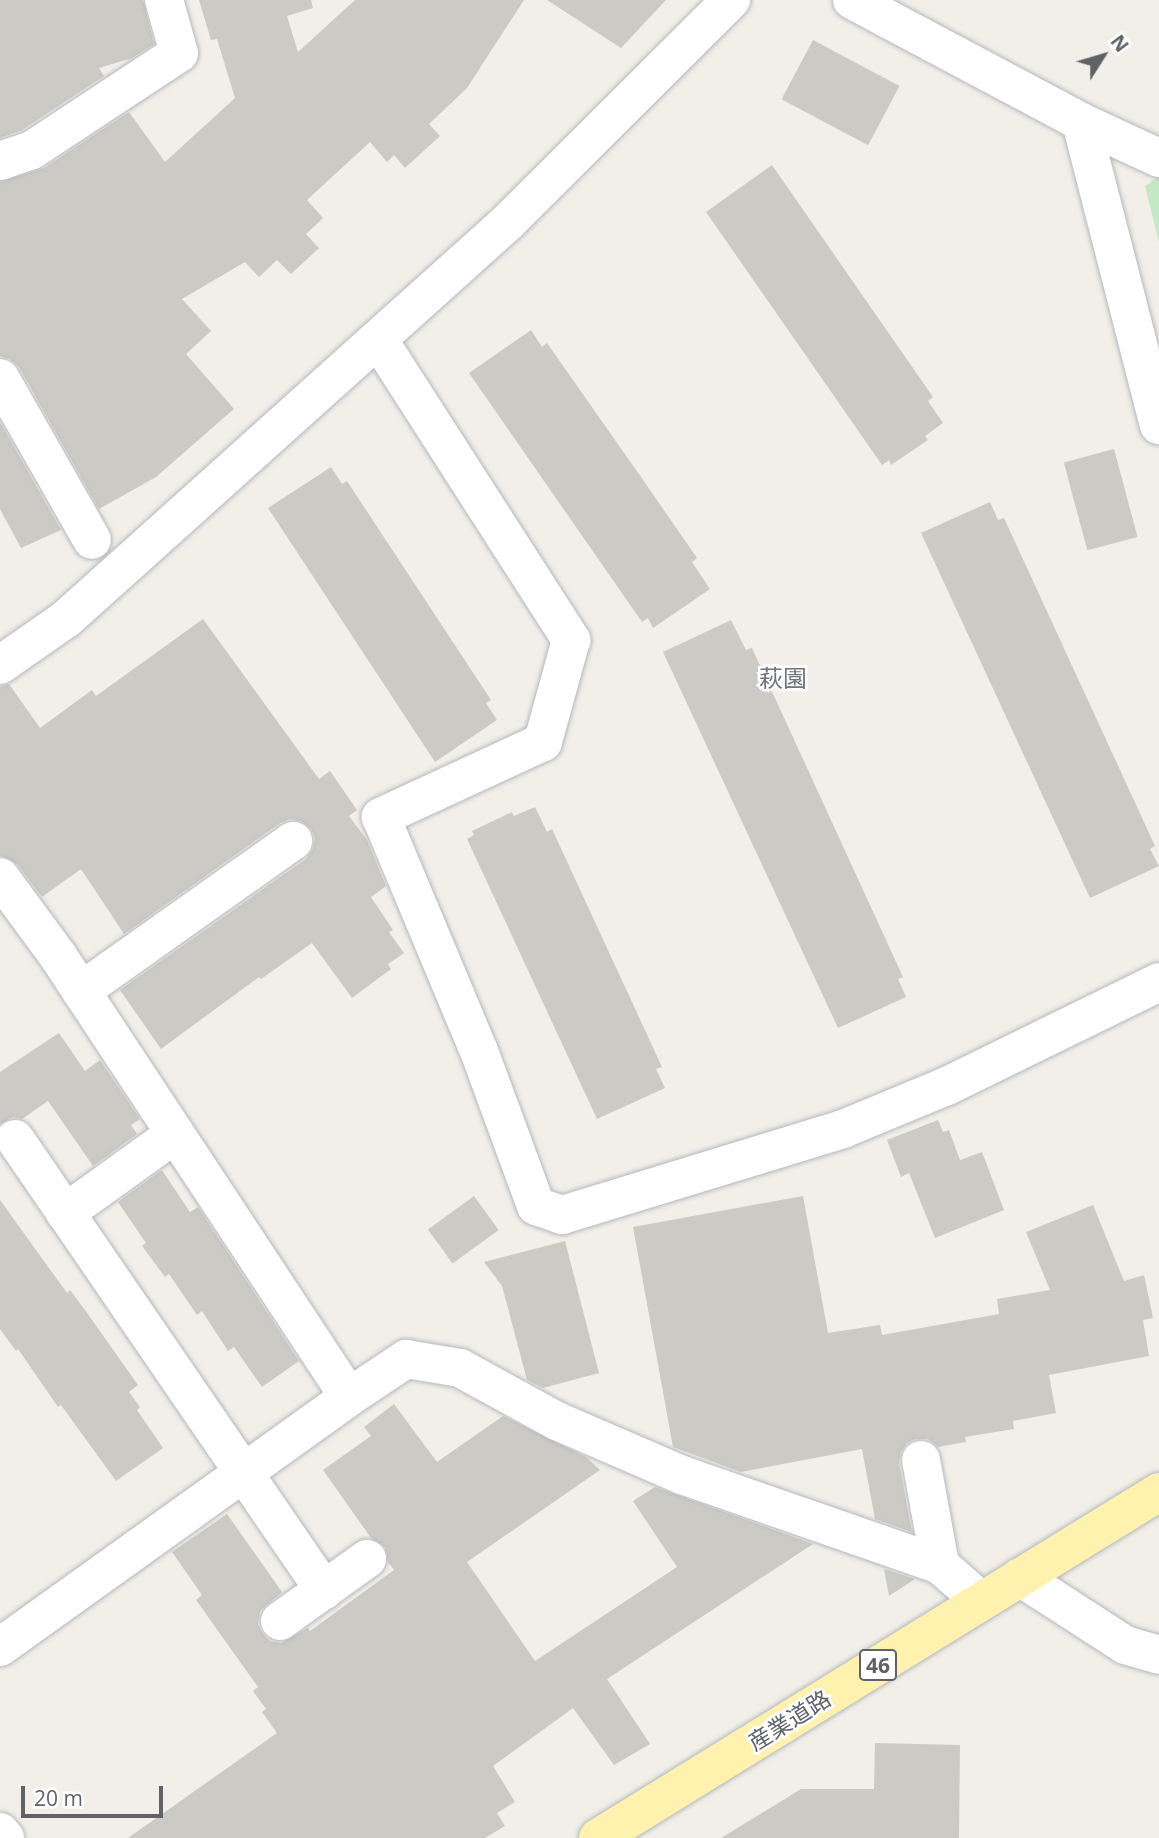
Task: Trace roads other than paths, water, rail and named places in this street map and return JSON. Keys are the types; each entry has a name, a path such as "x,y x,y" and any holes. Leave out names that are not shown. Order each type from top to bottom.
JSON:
{"main road":[{"name":"産業道路","path":"598,1838 1159,1492"}],"street":[{"path":"0,161 32,150 179,53 164,0"},
{"path":"0,666 66,619 508,222 731,0"},
{"path":"852,0 1081,122 1159,158"},
{"path":"1081,122 1159,425"},
{"path":"378,339 570,640 543,742 381,817 479,1051 536,1206 562,1215 843,1129 947,1086 1159,982"},
{"path":"0,377 92,540"},
{"path":"81,991 293,841"},
{"path":"0,877 81,991 348,1397"},
{"path":"65,1213 175,1134"},
{"path":"15,1139 324,1590"},
{"path":"0,1647 348,1397 407,1359 460,1368 556,1421 682,1475 940,1565 981,1601"},
{"path":"921,1460 940,1565"},
{"path":"280,1621 368,1559"},
{"path":"1020,1577 1125,1645 1159,1655"},
{"path":"0,1832 5,1838"}],"district":[{"name":"萩園","path":"783,678"}]}
